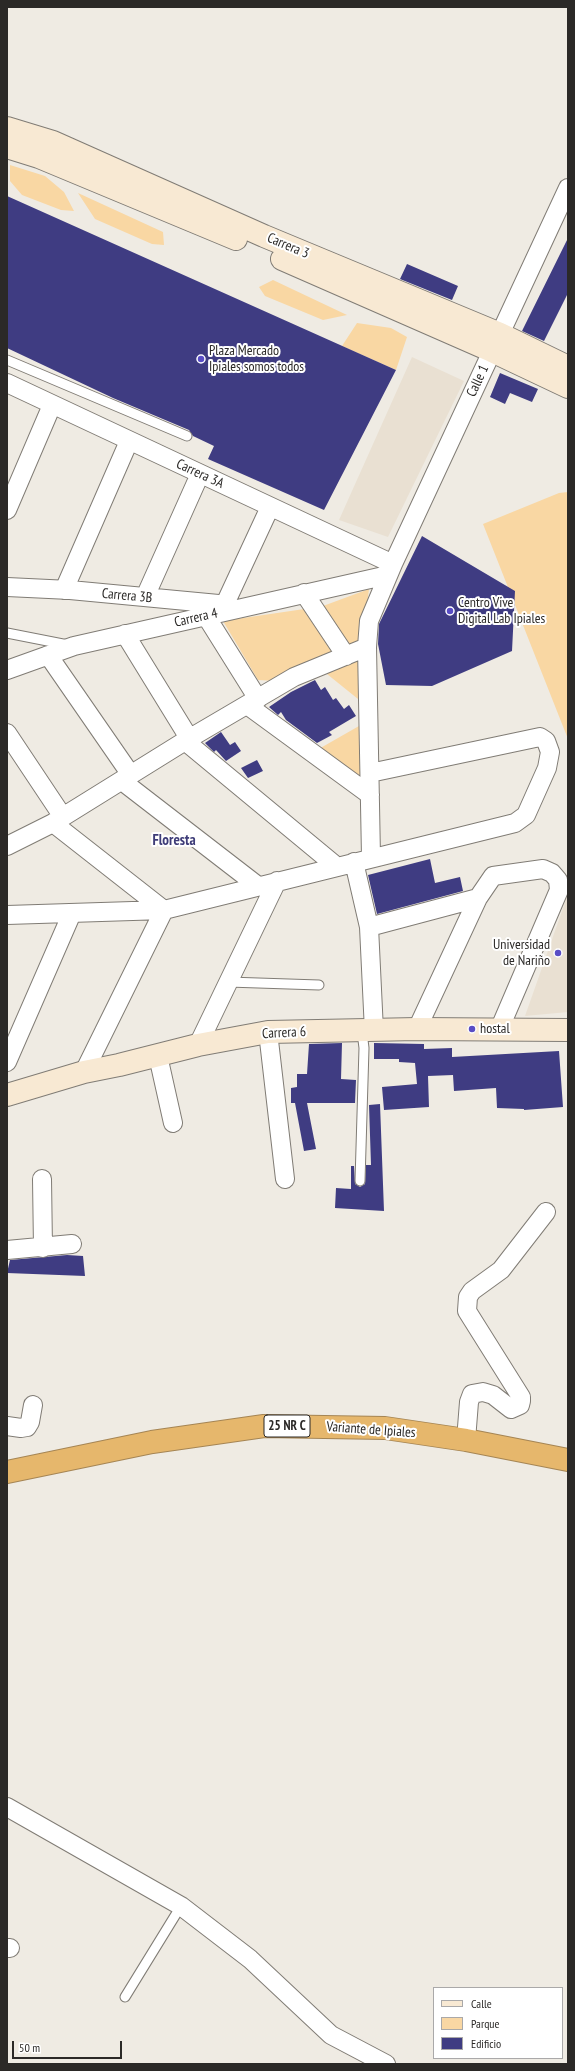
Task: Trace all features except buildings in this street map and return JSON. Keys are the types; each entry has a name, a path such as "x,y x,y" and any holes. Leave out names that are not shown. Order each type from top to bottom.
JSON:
{"highway":[{"name":"Variante de Ipiales","path":"7,1472 152,1442 264,1426 386,1428 466,1440 568,1460"}],"street":[{"name":"Carrera 3","path":"7,128 53,142 496,342 568,387"},
{"name":"Carrera 3","path":"7,147 39,157 238,240 496,342 568,367"},
{"name":"Calle 1","path":"368,1031 369,927 362,860 370,795 367,647 369,621 391,570 568,188"},
{"name":"Carrera 3A","path":"7,383 270,507 391,570"},
{"path":"7,510 52,405"},
{"path":"64,590 129,441"},
{"path":"145,597 200,474"},
{"path":"225,604 270,507"},
{"name":"Carrera 4","path":"7,670 74,646 304,593 391,570"},
{"name":"Carrera 3B","path":"7,587 64,590 247,606"},
{"path":"304,593 346,656"},
{"path":"206,616 253,702 370,795"},
{"path":"124,634 187,740 336,866"},
{"path":"7,846 58,820 187,740 294,678 367,647"},
{"path":"48,655 126,778 258,886"},
{"path":"7,733 58,820 164,910"},
{"path":"7,915 164,910 336,866 515,823 526,815 547,768 550,752 546,740 540,737 370,773"},
{"path":"417,1029 478,898 493,876 543,869 552,873 558,880 559,890 499,1030"},
{"path":"198,1045 277,881"},
{"path":"369,927 478,898"},
{"path":"84,1072 164,910"},
{"path":"7,1062 72,913"},
{"name":"Carrera 6","path":"7,1095 84,1072 158,1056 198,1045 268,1032 417,1029 568,1030"},
{"path":"268,1032 285,1180"},
{"path":"158,1056 173,1123"},
{"path":"42,1178 44,1248"},
{"path":"466,1440 469,1402 472,1394 478,1392 488,1394 511,1409 520,1405 522,1401 522,1396 467,1311 468,1297 472,1291 505,1266 546,1212"},
{"path":"7,1250 44,1248 72,1244"},
{"path":"7,1426 22,1428 27,1427 30,1422 33,1405"},
{"path":"7,1807 181,1906 250,1959 331,2035 386,2064"}],"lane":[{"path":"7,360 188,436"},
{"path":"7,633 74,646"},
{"path":"228,982 319,984"},
{"path":"360,1181 364,1048 368,1031"},
{"path":"125,1997 181,1906"}],"shaded area":[{"path":"412,357 464,381 388,537 339,520"},
{"name":"Universidad de Nariño","path":"568,894 568,1012 525,1016"}],"green space":[{"path":"10,165 45,176 64,192 74,211 61,210 22,195 10,181"},
{"path":"78,193 163,232 164,245 152,244 95,219"},
{"path":"273,280 347,315 323,320 265,296 259,287"},
{"path":"357,323 391,328 407,337 396,370 342,346"},
{"path":"568,492 568,739 483,524 559,493"},
{"path":"369,589 362,647 350,645 323,606"},
{"path":"311,608 334,644 332,653 276,681 258,680 223,621"},
{"path":"361,660 363,703 322,670"},
{"path":"359,726 366,786 317,750"}],"place":[{"name":"Plaza Mercado Ipiales somos todos","path":"201,359"},
{"name":"Centro Vive Digital Lab Ipiales","path":"450,611"},
{"name":"Universidad de Nariño","path":"558,953"},
{"name":"hostal","path":"472,1029"}],"district":[{"name":"Floresta","path":"174,841"}]}
